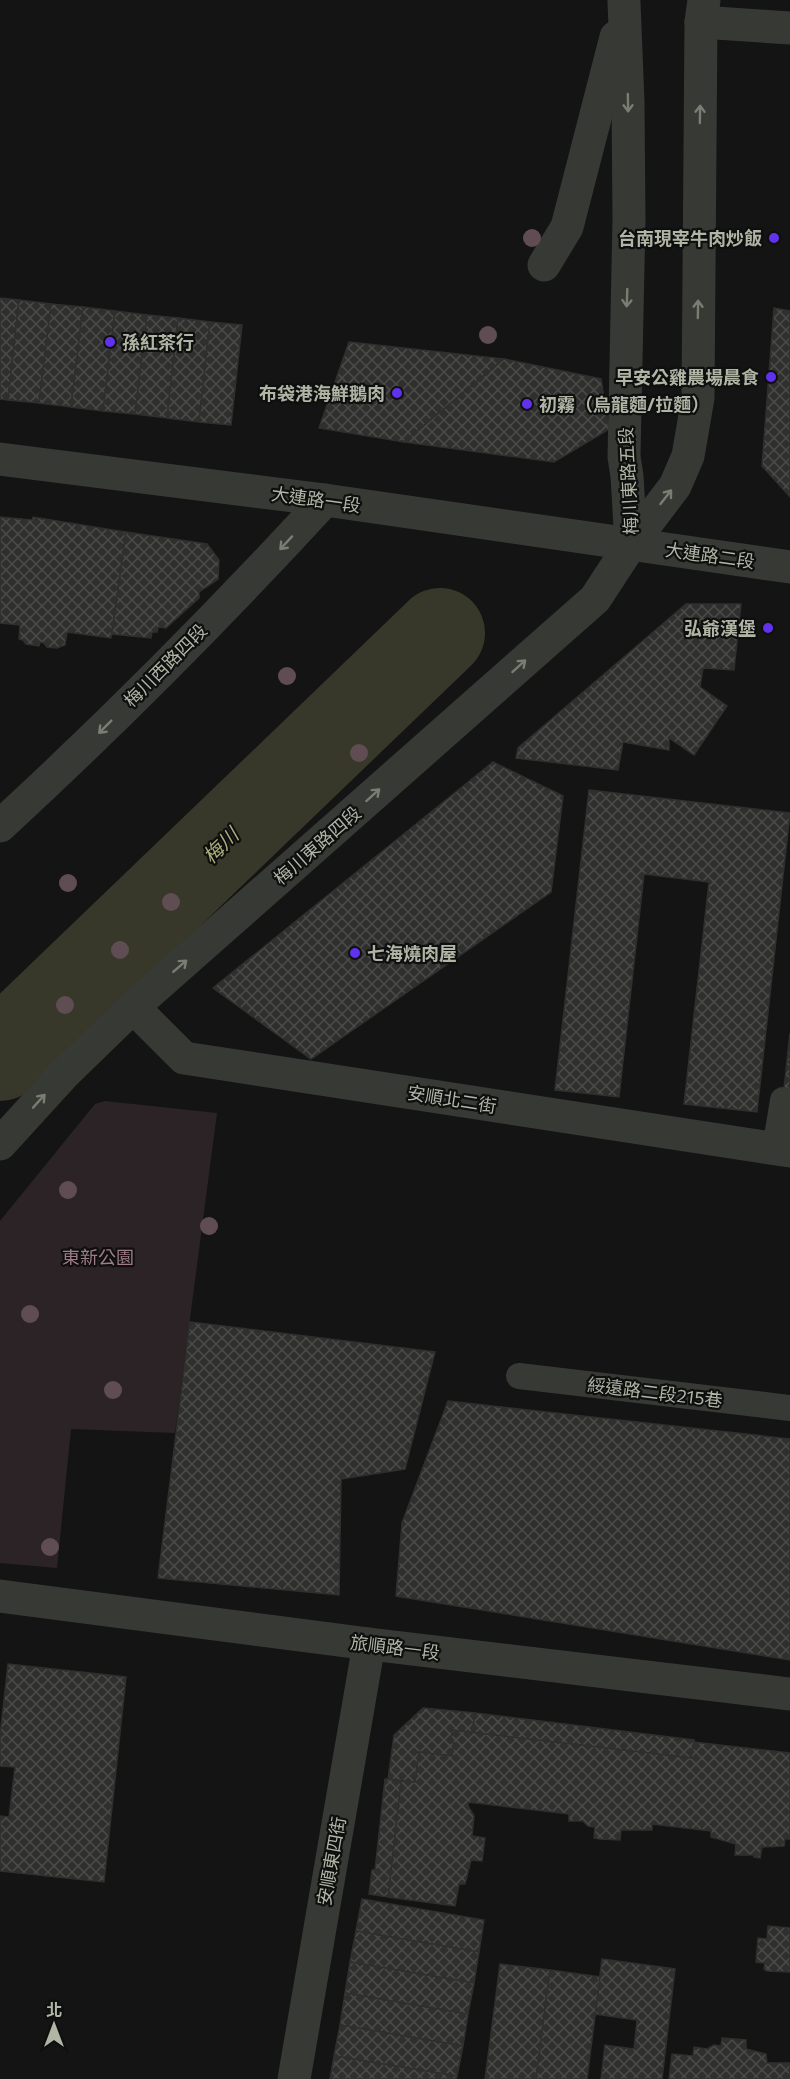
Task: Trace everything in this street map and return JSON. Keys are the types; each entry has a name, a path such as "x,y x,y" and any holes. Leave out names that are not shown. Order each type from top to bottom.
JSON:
{"street":[{"name":"梅川東路五段","path":"544,265 567,227 615,1"},
{"name":"梅川東路五段","path":"615,1 628,102 629,208 624,457 630,544"},
{"name":"梅川東路五段","path":"630,544 675,486 688,456 698,398 702,11"},
{"path":"702,11 790,28"},
{"name":"大連路一段","path":"0,459 325,500 630,544"},
{"name":"梅川西路四段","path":"0,826 81,750 272,558 325,500"},
{"name":"大連路二段","path":"630,544 790,567"},
{"name":"梅川東路四段","path":"0,1144 63,1075 133,1007 596,598 630,544"},
{"name":"安順北二街","path":"133,1007 184,1058 783,1150"},
{"name":"旅順路一段","path":"0,1596 369,1644 790,1694"},
{"name":"安順東四街","path":"294,2079 369,1644"}],"lane":[{"path":"783,1100 783,1150"},
{"name":"綏遠路二段215巷","path":"519,1376 790,1408"}],"green space":[{"name":"東新公園","path":"105,1101 217,1113 175,1433 71,1429 57,1568 0,1563 0,1221 95,1104"}],"building":[{"path":"0,298 19,300 8,400 0,399"},
{"path":"19,300 51,304 39,403 8,400"},
{"path":"51,304 83,307 71,407 39,403"},
{"path":"83,307 115,311 103,411 71,407"},
{"path":"774,308 790,311 790,497 762,466"},
{"path":"115,311 147,315 135,414 103,411"},
{"path":"147,315 178,318 167,418 135,414"},
{"path":"178,318 210,322 199,422 167,418"},
{"path":"210,322 242,325 231,425 199,422"},
{"name":"布袋港海鮮鵝肉","path":"349,342 504,359 404,442 319,428"},
{"name":"初霧（烏龍麵/拉麵）","path":"504,359 601,379 609,429 554,462 404,442"},
{"path":"0,517 32,520 33,517 126,532 111,638 67,632 65,645 57,648 47,647 40,642 39,646 26,644 19,639 20,625 0,623"},
{"path":"126,532 207,544 219,560 218,579 199,592 199,598 166,628 158,627 157,632 152,632 151,638 112,634"},
{"path":"686,604 741,604 734,670 703,668 700,687 727,706 694,755 669,738 669,750 623,742 618,770 516,758 518,748"},
{"path":"493,762 563,796 551,892 311,1059 213,988"},
{"path":"589,790 790,813 757,1112 684,1104 709,882 644,874 619,1097 555,1090"},
{"path":"790,1033 790,1099 783,1098"},
{"path":"190,1322 435,1352 405,1469 341,1479 339,1595 158,1578"},
{"path":"448,1401 790,1439 790,1660 396,1596 402,1523"},
{"path":"8,1664 126,1677 104,1882 0,1871 0,1816 9,1817 15,1767 0,1766 0,1736"},
{"path":"423,1708 475,1713 472,1733 452,1730 451,1742 454,1743 452,1756 419,1752 415,1782 388,1779 394,1735"},
{"path":"475,1713 694,1740 694,1742 691,1758 472,1733"},
{"path":"452,1730 691,1758 694,1742 790,1753 790,1839 785,1839 784,1846 762,1847 760,1858 754,1855 735,1855 736,1844 711,1837 711,1831 652,1824 652,1830 621,1830 620,1840 599,1839 594,1838 595,1827 588,1826 583,1821 569,1821 569,1814 468,1802 474,1816 472,1836 485,1838 482,1861 471,1860 465,1884 459,1884 455,1906 388,1897 401,1781 415,1782 419,1752 452,1756 454,1743 451,1742"},
{"path":"385,1779 401,1781 388,1897 369,1894 372,1870 375,1870"},
{"path":"362,1899 484,1920 479,1952 356,1931"},
{"path":"768,1926 790,1928 790,1972 767,1971 764,1969 765,1963 756,1962 758,1938 767,1939"},
{"path":"356,1931 479,1952 474,1983 350,1962"},
{"path":"602,1959 675,1969 662,2079 601,2079 605,2045 634,2049 637,2020 595,2014"},
{"path":"350,1962 474,1983 468,2014 345,1993"},
{"path":"500,1964 550,1970 536,2079 485,2079"},
{"path":"550,1970 600,1977 587,2079 536,2079"},
{"path":"345,1993 468,2014 463,2046 340,2025"},
{"path":"340,2025 463,2046 457,2076 334,2056"},
{"path":"722,2038 746,2040 746,2049 766,2054 767,2063 790,2063 790,2079 669,2079 672,2054 693,2056 694,2047 707,2049 714,2045 721,2046"},
{"path":"334,2056 457,2076 456,2079 330,2079"}],"waterway":[{"name":"梅川","path":"0,1056 440,633"}],"place":[{"name":"台南現宰牛肉炒飯","path":"774,238"},
{"name":"孫紅茶行","path":"110,342"},
{"name":"早安公雞農場晨食","path":"771,377"},
{"name":"布袋港海鮮鵝肉","path":"397,393"},
{"name":"初霧（烏龍麵/拉麵）","path":"527,404"},
{"name":"弘爺漢堡","path":"768,628"},
{"name":"七海燒肉屋","path":"355,953"}]}
